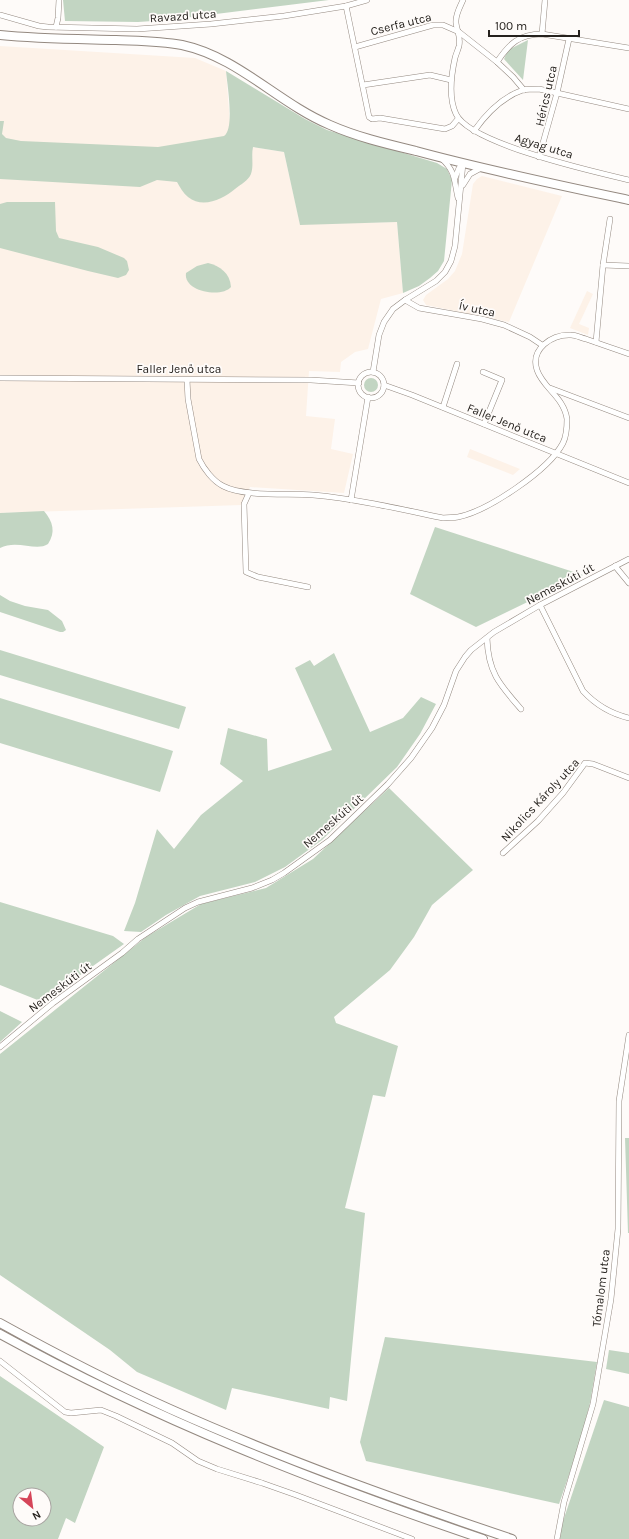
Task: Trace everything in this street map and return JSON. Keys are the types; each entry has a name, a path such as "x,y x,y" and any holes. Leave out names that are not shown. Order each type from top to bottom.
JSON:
{"main road":[{"path":"0,35 151,41 181,45 198,50 229,64 293,106 331,126 375,140 481,168 543,183 629,200"},
{"path":"0,1323 114,1382 234,1437 331,1475 512,1539"},
{"path":"0,1334 81,1377 202,1434 322,1482 483,1539"}],"street":[{"path":"56,27 59,0"},
{"name":"Ravazd utca","path":"0,15 39,26 129,29 170,28 284,16 346,6 358,1 367,0"},
{"path":"346,6 369,117 372,119 380,118 445,129 452,126 458,119 451,98 451,80 459,48 459,32 456,25 456,17 463,0"},
{"path":"542,34 545,0"},
{"name":"Cserfa utca","path":"355,46 433,25 443,25 459,32 497,62 524,90"},
{"path":"497,62 507,47 532,34 542,34 629,48"},
{"name":"Hérics utca","path":"539,157 546,138 569,39"},
{"path":"363,85 425,75 451,80"},
{"path":"474,131 495,106 512,95 524,90 539,89 629,109"},
{"name":"Agyag utca","path":"458,119 474,131 494,141 539,157 629,180"},
{"path":"442,158 450,168 455,178 459,203"},
{"path":"455,178 463,163"},
{"path":"373,372 379,335 384,322 393,309 436,280 445,272 451,261 455,246 463,163"},
{"path":"459,203 466,179 472,172 481,168"},
{"path":"596,342 603,265 610,219"},
{"path":"603,265 629,266"},
{"name":"Ív utca","path":"405,300 419,308 482,319 504,325 530,337 542,345"},
{"path":"187,380 188,399 199,459 202,465 215,480 223,486 249,493 313,495 351,500 443,518 458,517 477,510 510,492 531,478 556,454 564,442 567,430 564,409 537,369 538,350 542,345 553,338 572,335 629,354"},
{"path":"443,407 458,364"},
{"path":"373,372 380,375 384,385 379,394 368,397 360,390 359,383 365,373 373,372"},
{"path":"483,372 502,380 484,424"},
{"name":"Faller Jenő utca","path":"0,378 318,380 359,383"},
{"name":"Faller Jenő utca","path":"384,385 443,407 629,483"},
{"path":"550,388 629,418"},
{"path":"351,500 368,397"},
{"path":"249,493 244,504 246,572 258,577 308,587"},
{"name":"Nemeskúti út","path":"0,1047 54,1003 122,953 138,939 185,908 198,902 252,888 272,880 330,840 388,784 411,758 444,705 461,663 471,650 487,638 540,605 629,559"},
{"path":"615,566 629,583"},
{"path":"540,605 582,691 592,700 612,712 629,718"},
{"path":"487,638 489,660 494,673 500,684 521,709"},
{"name":"Nikolics Károly utca","path":"503,853 538,821 563,793 586,763 593,764 629,778"},
{"name":"Tómalom utca","path":"557,1539 564,1502 594,1404 611,1299 618,1229 619,1101 629,1035"},
{"path":"0,1361 65,1412 71,1413 100,1410 116,1416 172,1443 198,1461 217,1469 349,1514 412,1539"}],"shaded area":[{"path":"0,46 195,58 226,71 231,136 247,146 284,152 300,224 397,222 403,293 381,299 368,349 355,352 341,362 340,372 309,371 306,416 335,419 331,449 353,454 344,493 250,487 242,505 0,513"},
{"path":"482,176 562,196 509,322 426,305 423,300 426,295 448,279 455,271 462,254 473,184"},
{"path":"587,291 593,294 579,324 589,328 588,335 570,328"},
{"path":"470,449 520,469 513,475 467,457"}],"green space":[{"path":"63,0 329,0 168,20 138,22 65,21"},
{"path":"528,40 523,80 504,59 508,50"},
{"path":"226,71 305,119 327,130 437,163 447,169 452,180 444,261 438,271 419,286 403,293 397,222 300,225 284,152 253,147 252,171 248,179 225,196 206,202 194,201 188,197 177,182 157,180 140,187 0,179 0,121 4,121 2,134 6,138 21,141 158,147 224,136 227,132 230,116"},
{"path":"7,202 55,202 56,231 59,238 98,247 124,258 127,261 129,270 126,275 118,278 0,248 0,204"},
{"path":"208,263 217,266 224,271 229,278 231,287 220,292 212,292 197,289 190,285 187,280 186,273 197,266"},
{"path":"368,378 374,378 378,382 378,388 374,392 368,392 364,388 364,382"},
{"path":"44,511 50,519 53,531 48,544 38,547 13,545 0,548 0,513"},
{"path":"435,527 583,575 476,627 410,594"},
{"path":"0,595 10,601 25,606 48,610 62,621 66,630 60,632 0,612"},
{"path":"0,650 186,707 179,729 0,675"},
{"path":"334,653 370,732 403,718 421,697 436,704 420,734 397,767 322,840 285,867 255,882 200,896 166,915 141,932 124,931 135,903 157,829 174,849 201,815 243,781 220,764 228,728 267,739 268,771 332,750 295,668 310,660 314,666"},
{"path":"0,698 173,751 160,792 0,743"},
{"path":"389,788 473,870 432,905 414,937 390,970 334,1017 336,1023 398,1046 385,1097 373,1095 345,1208 365,1213 347,1401 330,1397 329,1409 232,1388 226,1410 137,1372 110,1350 0,1275 0,1054 146,937 201,904 266,888 313,859"},
{"path":"0,902 113,936 124,944 69,983 45,1003 0,985"},
{"path":"0,1011 22,1022 0,1042"},
{"path":"625,1138 629,1138 629,1233 628,1233"},
{"path":"385,1337 597,1362 590,1403 579,1446 559,1504 366,1461 360,1442"},
{"path":"609,1350 629,1353 629,1374 606,1369"},
{"path":"0,1376 104,1447 75,1523 66,1518 58,1539 0,1539"},
{"path":"604,1400 629,1407 629,1539 560,1539 561,1527"}]}
